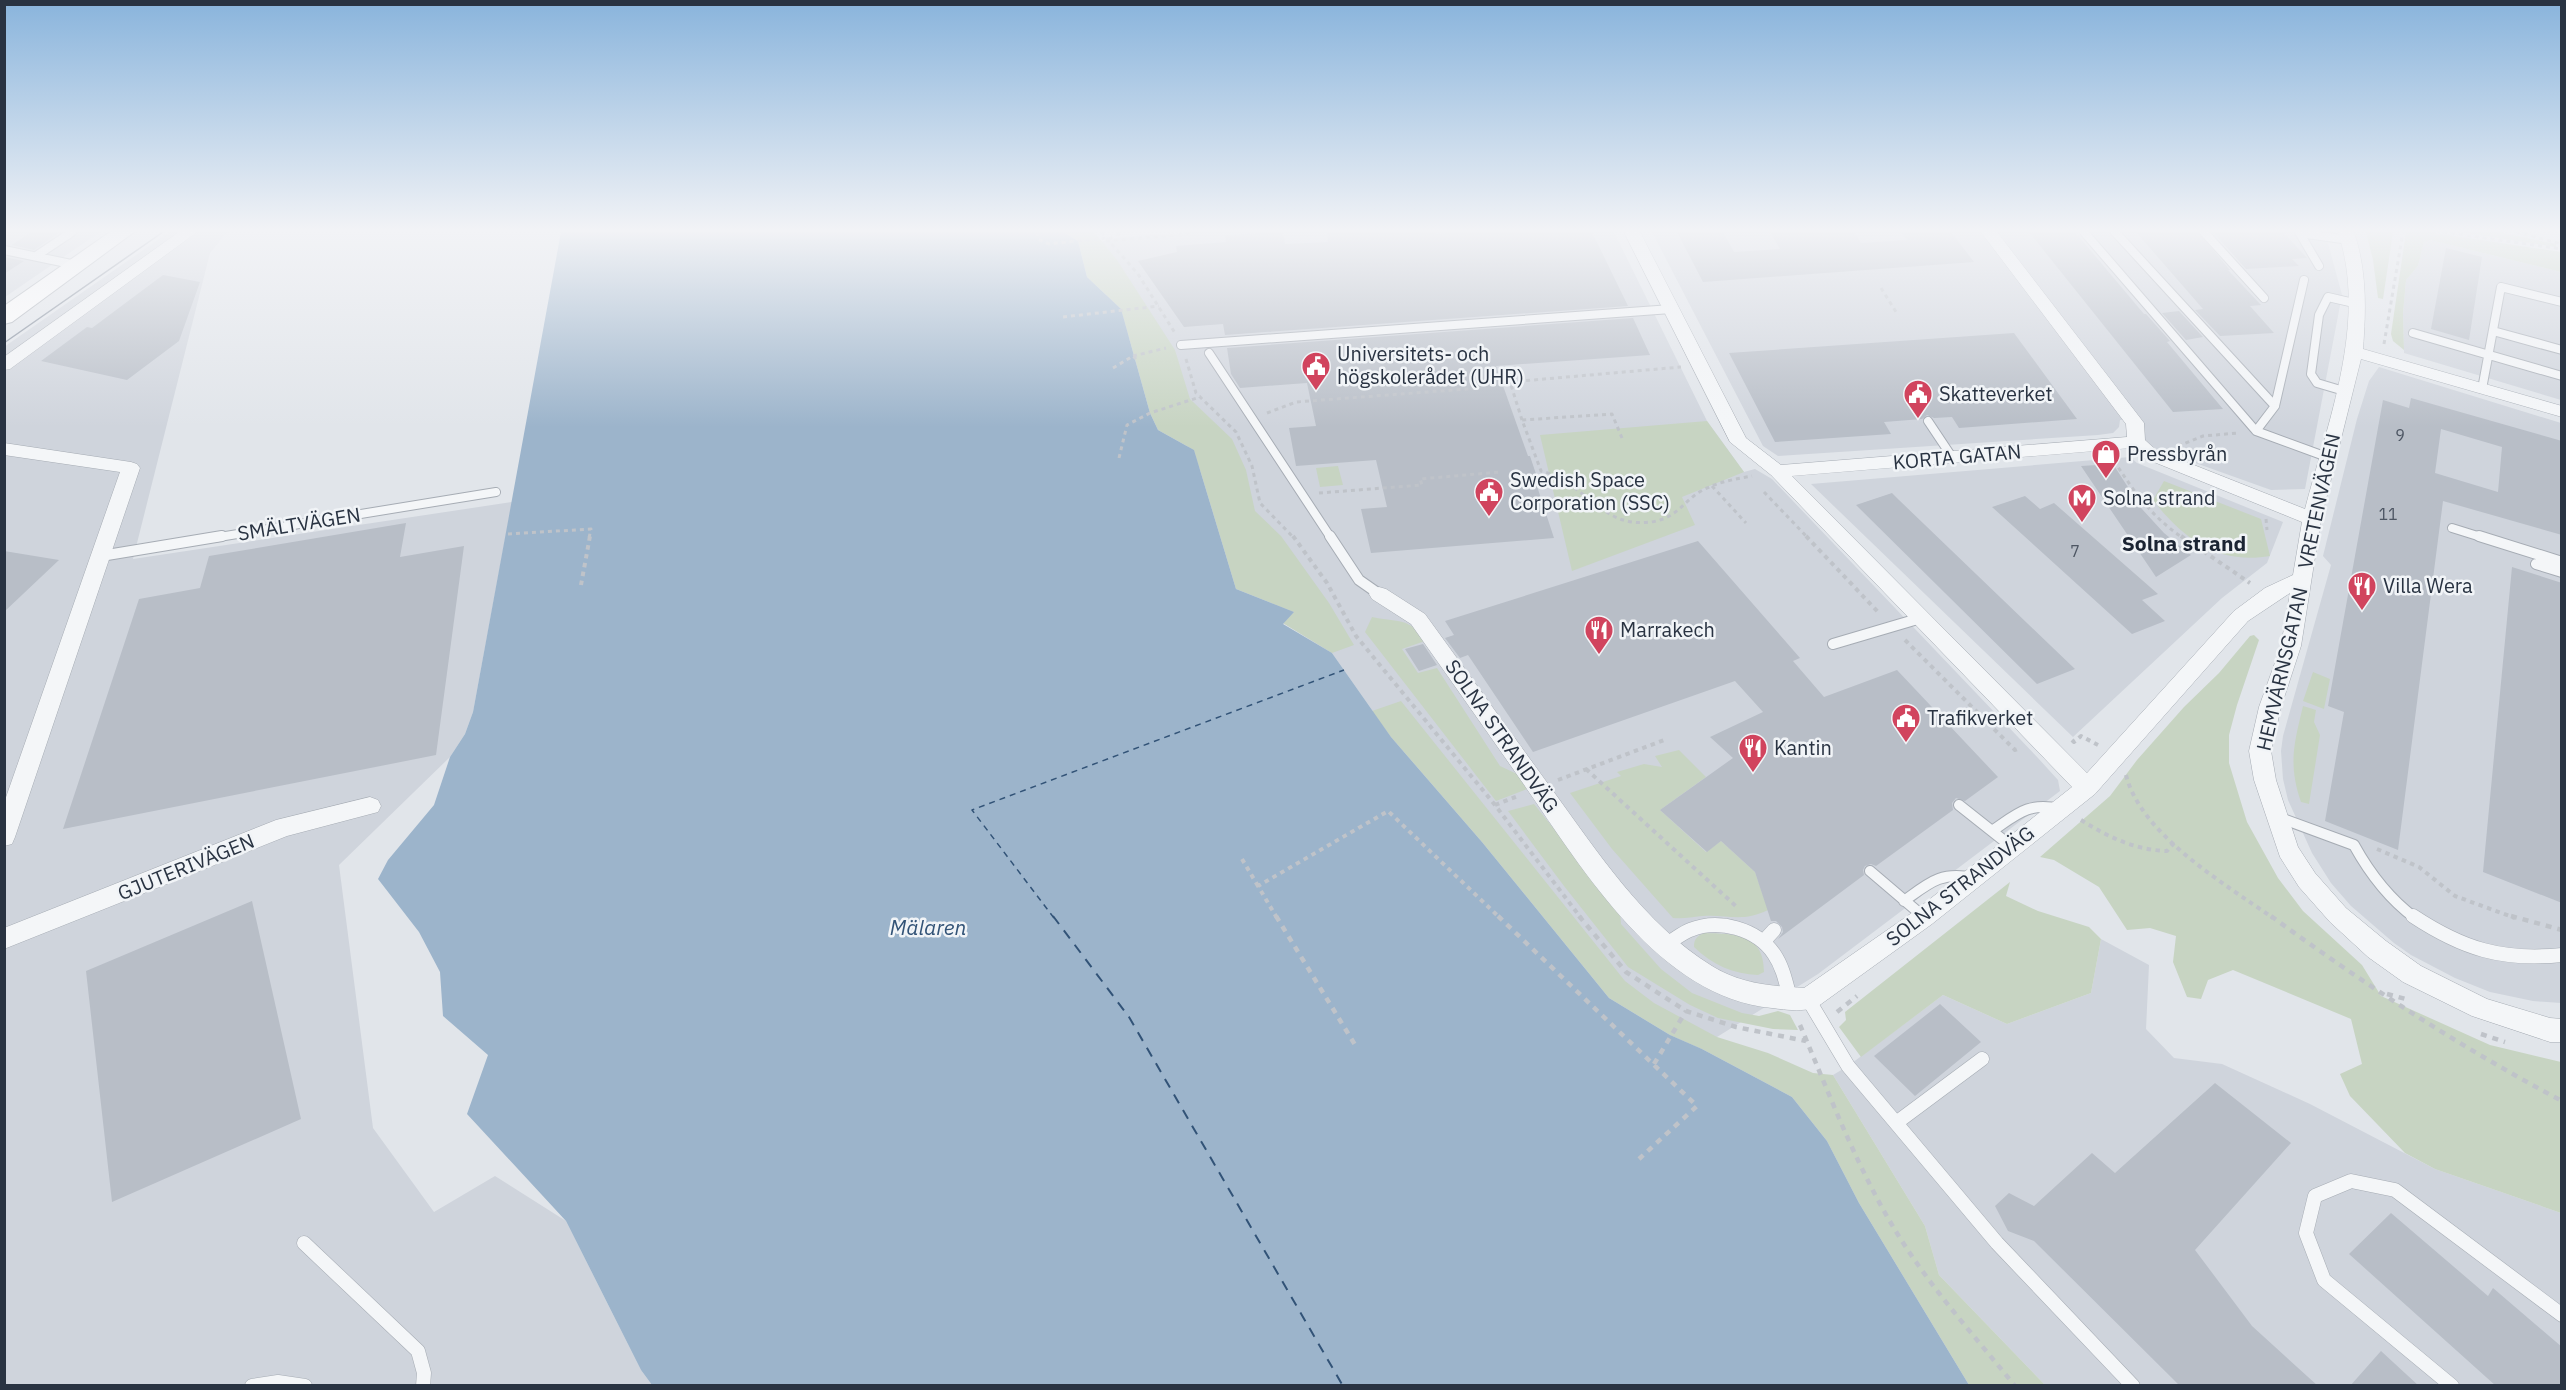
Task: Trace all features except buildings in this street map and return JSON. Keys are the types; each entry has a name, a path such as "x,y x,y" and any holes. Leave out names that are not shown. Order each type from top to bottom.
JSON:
{"street":[{"path":"4,316 31,297"},
{"path":"4,365 99,297"},
{"path":"1665,297 1739,442 1777,471 2087,788"},
{"path":"2039,297 2135,423 2136,442 2150,454 2312,519"},
{"name":"VRETENVÄGEN","path":"2087,788 2241,616 2272,593 2303,578 2312,519 2354,351 2357,297"},
{"path":"2354,351 2562,412"},
{"name":"KORTA GATAN","path":"1777,471 2136,442"},
{"path":"4,449 131,468 4,837"},
{"name":"HEMVÄRNSGATAN","path":"2303,578 2291,646 2270,707 2260,750 2275,816 2288,850 2307,880 2338,915 2377,949 2412,974 2481,1008 2550,1030 2562,1031"},
{"name":"SOLNA STRANDVÄG","path":"1380,594 1418,619 1594,865 1626,904 1684,961 1716,982 1753,994 1799,999 1924,917 2087,788"},
{"name":"GJUTERIVÄGEN","path":"4,939 284,827 370,806"}],"lane":[{"path":"2140,297 2256,431 2327,457"},
{"path":"2175,297 2275,406"},
{"path":"2256,431 2275,406 2300,297"},
{"path":"2344,391 2317,383 2311,374 2319,315 2328,297 2358,304"},
{"path":"2482,389 2499,297"},
{"path":"2541,297 2562,302"},
{"path":"1181,345 1671,309"},
{"path":"2493,331 2562,350"},
{"path":"2413,333 2488,357 2562,376"},
{"path":"1209,353 1359,580 1380,594"},
{"path":"1928,421 1952,457"},
{"name":"SMÄLTVÄGEN","path":"101,556 496,492"},
{"path":"2452,528 2562,562"},
{"path":"2536,564 2562,572"},
{"path":"1833,644 1921,618"},
{"path":"1992,831 2029,806 2043,804 2060,809"},
{"path":"1959,806 2012,847"},
{"path":"2275,816 2354,845 2362,863 2396,902 2418,921 2442,935 2478,949 2510,956 2543,959 2562,955"},
{"path":"1870,871 1924,917"},
{"path":"1904,901 1943,875 1955,874 1973,878"},
{"path":"1666,944 1692,929 1714,926 1743,929 1769,936 1776,956 1799,999 1848,1066 1997,1243 2133,1386"},
{"path":"1896,1123 1982,1059"},
{"path":"2452,1386 2324,1280 2307,1233 2315,1196 2351,1181 2395,1190 2504,1269 2562,1315"},
{"path":"304,1243 418,1351 424,1373 423,1386"},
{"path":"252,1386 262,1382 295,1382 305,1386"}],"path":[{"path":"1153,297 1181,345 1196,393 1236,432 1252,466 1260,504 1301,545 1327,583 1356,636 1495,805 1580,917 1626,972 1686,1011 1736,1027 1806,1041 1845,1132 1877,1197 1915,1261 2015,1386"},
{"path":"1887,297 1898,315"},
{"path":"2381,360 2392,297"},
{"path":"1063,317 1159,306"},
{"path":"1113,368 1135,358 1181,345"},
{"path":"1700,365 1510,381 1541,471 1548,471 1556,475 1590,503 1622,520 1635,523 1652,522 1668,517 1678,511 1685,501 1712,486 1777,471"},
{"path":"1296,402 1480,388"},
{"path":"1119,458 1127,425 1150,413 1200,397"},
{"path":"1522,420 1612,414 1622,438"},
{"path":"2175,447 2203,436 2256,431"},
{"path":"2111,457 2139,500 2170,529 2250,583"},
{"path":"1301,494 1422,485 1420,479 1500,472"},
{"path":"1712,486 1746,523"},
{"path":"2266,517 2267,530"},
{"path":"508,534 591,529 581,585"},
{"path":"1620,755 1667,738"},
{"path":"1586,769 1769,936"},
{"path":"2123,769 2134,798 2174,843 2206,870 2313,947 2496,1066 2562,1101"},
{"path":"2060,809 2119,841 2156,851 2167,851 2174,843"},
{"path":"1258,886 1388,811 1697,1106 1639,1159"},
{"path":"2376,849 2419,867 2455,896 2516,918 2562,930"},
{"path":"1242,860 1357,1048"},
{"path":"1654,1064 1686,1011"}],"shaded area":[{"path":"76,297 199,297 133,559 512,502 473,712 465,734 450,757 339,865 373,1128 434,1212 495,1176 566,1221 641,1370 652,1385 5,1385 4,347"},
{"path":"1107,297 1646,297 1707,421 1744,472 1755,469 1772,479 2038,758 2058,780 2060,791 1818,974 1717,1037 1702,1049 1670,1035 1391,737 1332,653 1283,623"},
{"path":"1686,297 2342,297 2305,489 2271,490 2148,446 2128,420 2120,420 2119,427 2113,433 2098,435 1778,456 1763,446"},
{"path":"2405,297 2561,297 2561,400 2404,353"},
{"path":"2379,367 2561,423 2561,1003 2533,1001 2490,992 2455,978 2411,955 2394,943 2351,906 2331,883 2312,853 2288,800 2283,779 2281,751 2283,736 2331,565 2323,556 2357,419 2369,381"},
{"path":"2130,457 2137,463 2283,522 2267,563 2222,598 2073,737 1811,484"},
{"path":"2101,939 2149,965 2146,1029 2174,1058 2222,1064 2310,1104 2435,1169 2561,1213 2561,1385 2045,1385 1939,1275 1925,1226 1833,1075 1943,995 2007,1024 2091,993"}],"green space":[{"path":"1108,297 1141,297 1175,350 1190,399 1232,439 1246,470 1255,511 1281,536 1329,603 1354,645 1332,653 1283,623 1294,612 1236,589 1194,450 1158,430 1150,413 1121,309"},
{"path":"2396,297 2405,297 2404,350 2393,341 2391,334"},
{"path":"1707,421 1744,472 1682,497 1695,525 1572,571 1540,435"},
{"path":"1338,466 1343,485 1320,487 1316,468"},
{"path":"2164,481 2261,519 2270,556 2234,557 2218,553 2190,537 2153,500"},
{"path":"1372,617 1408,624 1419,633 1425,641 1402,649 1418,673 1437,668 1500,766 1517,774 1527,789 1496,801 1365,632"},
{"path":"2254,635 2259,640 2229,735 2229,763 2247,822 2278,878 2303,911 2362,965 2381,996 2490,1045 2561,1062 2561,1213 2435,1169 2405,1153 2350,1096 2340,1074 2362,1064 2351,1019 2233,970 2208,980 2201,999 2187,997 2173,962 2176,936 2150,928 2127,930 2099,887 2054,860 2040,857 2110,796 2137,760 2184,707 2219,673 2250,636"},
{"path":"2313,672 2330,679 2324,709 2303,701"},
{"path":"1401,701 1625,981 1654,1003 1717,1037 1768,1053 1813,1073 1833,1075 1925,1226 1939,1275 2045,1385 1969,1385 1859,1203 1827,1141 1792,1097 1702,1049 1670,1035 1609,998 1482,842 1391,737 1372,711"},
{"path":"2303,706 2316,710 2314,722 2320,735 2309,804 2301,802 2294,765 2295,743"},
{"path":"1679,750 1706,777 1660,810 1706,852 1721,841 1755,872 1768,910 1742,917 1673,918 1612,849 1570,793 1621,776 1617,772 1644,764 1662,767 1655,756"},
{"path":"1534,804 1620,911 1621,924 1661,969 1692,993 1742,1013 1759,1016 1778,1011 1790,1015 1798,1030 1773,1029 1718,1018 1690,1005 1628,967 1508,811"},
{"path":"2010,882 2006,896 2038,911 2089,927 2101,939 2091,993 2007,1024 1943,995 1861,1057 1839,1027 1846,1020 1845,1012"},
{"path":"1704,933 1737,935 1746,938 1759,950 1763,959 1764,972 1758,975 1740,973 1708,959 1694,947 1696,938"}],"water":[{"name":"Mälaren","path":"549,297 1108,297 1121,309 1150,413 1158,430 1194,450 1236,589 1294,612 1283,624 1332,653 1391,737 1482,842 1609,998 1670,1035 1702,1049 1792,1097 1827,1141 1859,1203 1969,1385 652,1385 641,1370 566,1221 467,1114 488,1055 443,1016 440,972 419,932 378,879 388,860 434,805 450,757 465,734 473,712"}],"ferry route":[{"path":"1054,918 972,810 1344,670"},
{"path":"1053,916 1129,1017 1343,1386"}],"tram line":[{"path":"4,343 70,297"}],"place":[{"name":"Universitets- och högskolerådet (UHR)","path":"1316,392"},
{"name":"Skatteverket","path":"1918,420"},
{"name":"Pressbyrån","path":"2106,480"},
{"name":"Swedish Space Corporation (SSC)","path":"1489,518"},
{"name":"Solna strand","path":"2082,524"},
{"name":"Villa Wera","path":"2362,612"},
{"name":"Marrakech","path":"1599,656"},
{"name":"Trafikverket","path":"1906,744"},
{"name":"Kantin","path":"1753,774"}],"district":[{"name":"Solna strand","path":"2184,544"}]}
